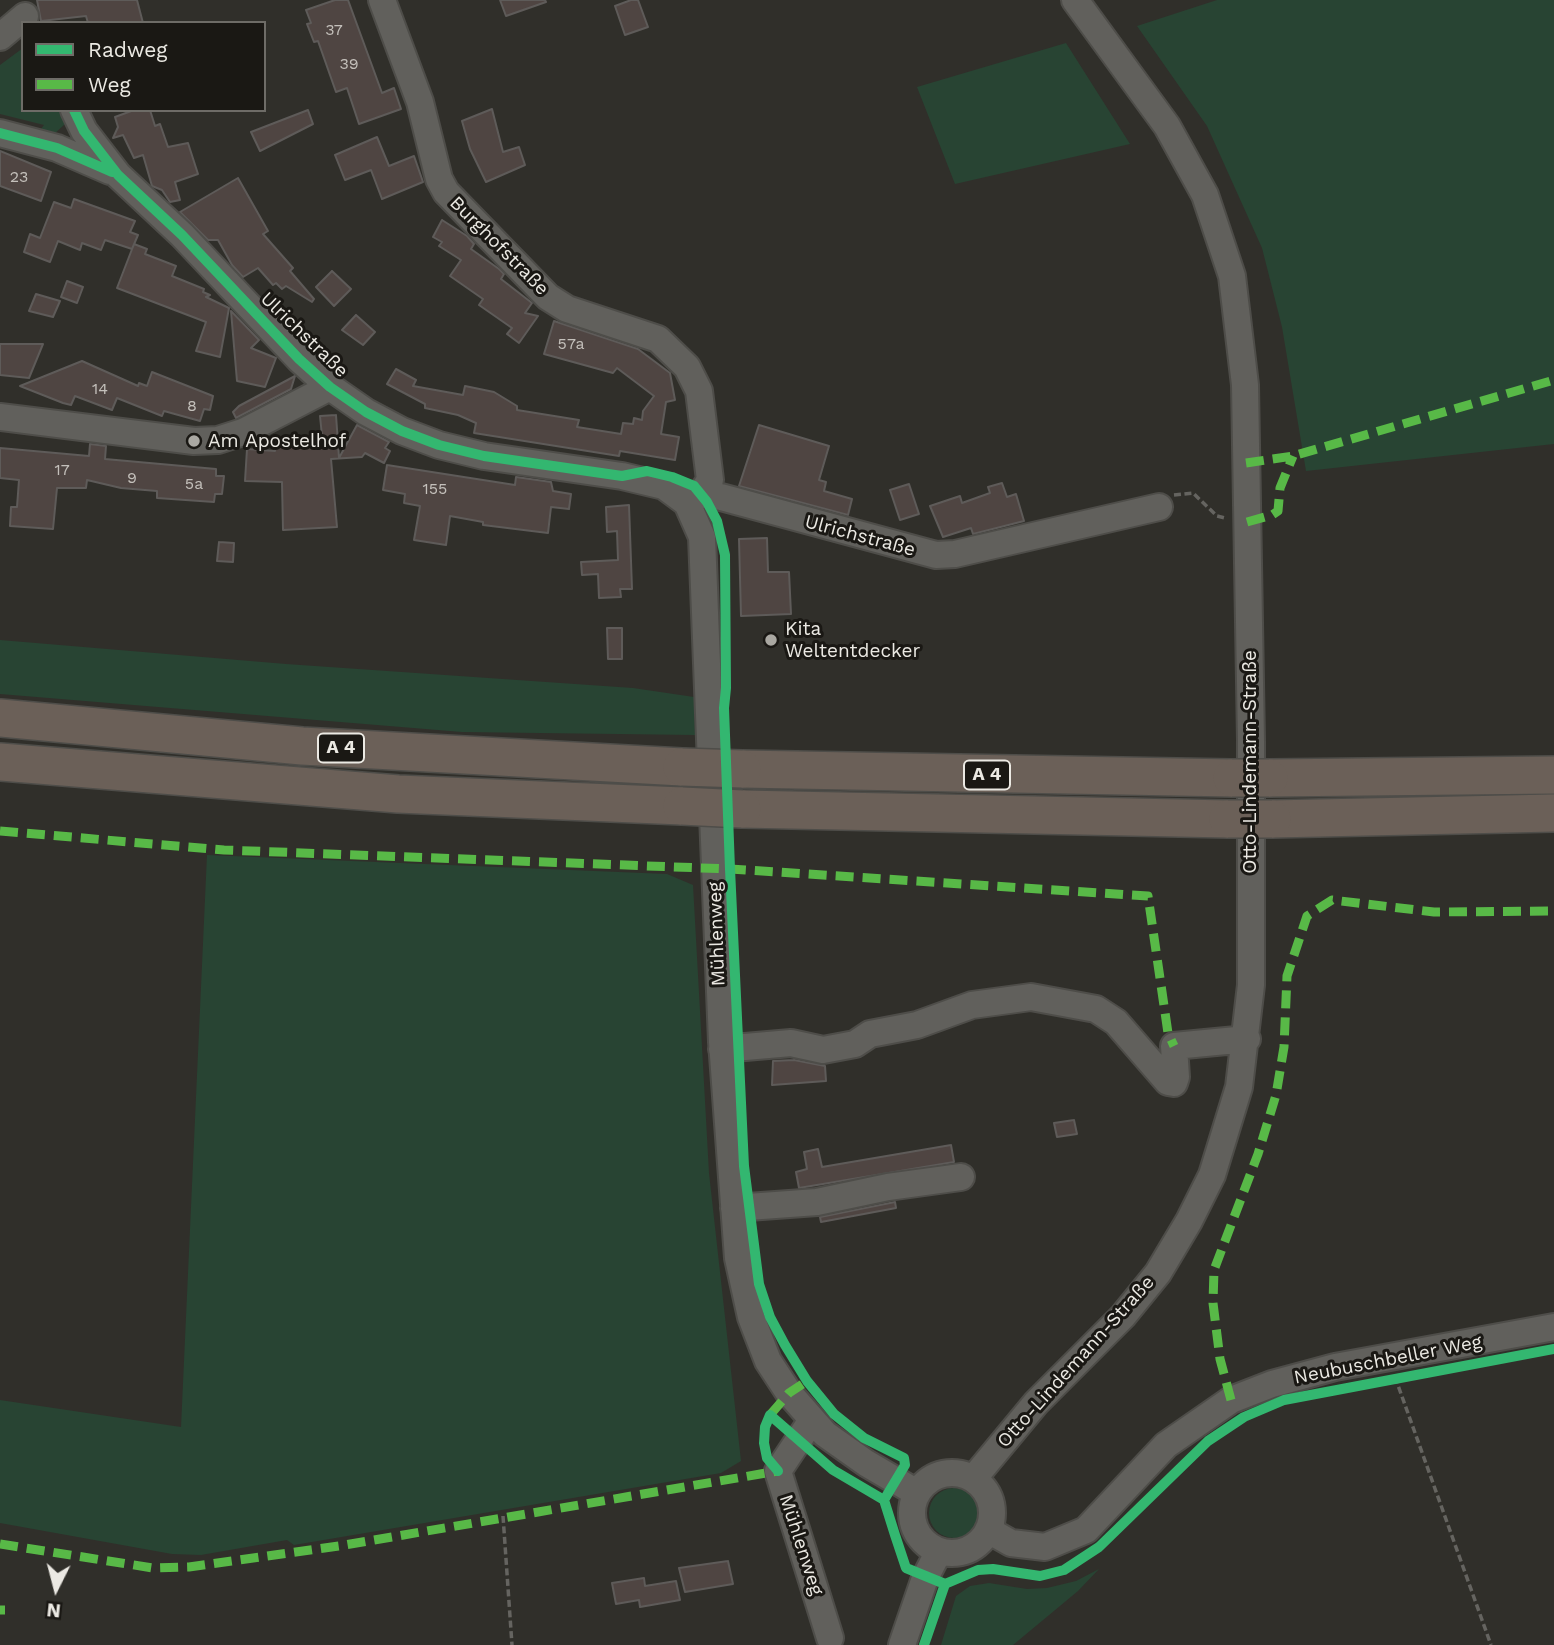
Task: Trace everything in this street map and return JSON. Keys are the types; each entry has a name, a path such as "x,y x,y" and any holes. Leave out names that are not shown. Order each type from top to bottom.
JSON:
{"highway":[{"name":"A 4","path":"0,718 302,746 742,769 1232,778 1554,775"},
{"name":"A 4","path":"0,762 398,794 742,809 1228,819 1554,813"}],"street":[{"name":"Burghofstraße","path":"382,0 420,102 439,179 446,192 548,297 567,309 640,331 669,348 694,379 702,412 710,480 694,498"},
{"name":"Otto-Lindemann-Straße","path":"973,1479 1036,1403 1123,1316 1158,1273 1189,1221 1212,1175 1239,1087 1247,1039 1251,985 1245,386 1232,276 1205,195 1167,125 1075,0"},
{"path":"0,37 23,13"},
{"path":"57,148 73,138 75,113"},
{"name":"Ulrichstraße","path":"75,113 84,131 118,175 182,235 330,387 402,431 439,445 484,456 622,476 664,486 694,498 936,555 955,554 1159,507"},
{"path":"0,133 57,148 118,175"},
{"path":"0,417 194,441 218,440 243,432 330,387"},
{"name":"Mühlenweg","path":"694,498 702,537 722,1049 738,1258 751,1317 768,1361 789,1393 825,1434 866,1463 917,1493"},
{"path":"722,1049 791,1043 822,1051 855,1044 870,1034 917,1026 972,1005 1031,997 1096,1009 1135,1041 1168,1082 1174,1083 1176,1077 1174,1046 1247,1039"},
{"path":"734,1208 817,1202 888,1187 961,1177"},
{"name":"Neubuschbeller Weg","path":"988,1530 1011,1543 1045,1547 1086,1530 1167,1445 1231,1400 1272,1384 1335,1367 1554,1327"},
{"name":"Mühlenweg","path":"812,1420 778,1471 830,1638"},
{"path":"948,1473 973,1479 988,1496 992,1519 988,1530 973,1547 962,1552 939,1551 920,1538 915,1527 912,1516 917,1493 936,1476 948,1473"},
{"path":"902,1645 925,1578 939,1551"}],"path":[{"path":"1159,507 1171,495 1193,493 1217,516 1247,522"},
{"path":"1390,1359 1491,1645"},
{"path":"503,1516 512,1645"}],"green space":[{"path":"1217,0 1554,0 1554,444 1306,471 1282,327 1262,248 1207,126 1137,26"},
{"path":"1066,43 1130,144 955,184 917,87"},
{"path":"21,49 21,112 66,112 65,124 53,135 38,133 44,125 0,114 0,65"},
{"path":"0,640 286,664 633,688 694,697 695,735 462,732 0,694"},
{"path":"207,855 667,874 693,885 709,1173 741,1461 721,1473 294,1545 287,1540 201,1555 172,1554 0,1523 0,1400 181,1427"},
{"path":"954,1488 971,1496 979,1513 971,1530 954,1538 937,1530 929,1513 937,1496"},
{"path":"1099,1569 1078,1591 1013,1645 941,1645 956,1596 970,1586 989,1583 1027,1589 1047,1588 1076,1581"}],"building":[{"path":"37,0 137,0 142,21 87,21 86,16 41,21"},
{"path":"335,0 348,0 382,93 394,88 401,109 359,124 347,88 336,92 318,41 314,42 307,24 311,23 306,10"},
{"path":"500,0 545,0 546,2 506,16"},
{"path":"638,0 648,27 625,35 615,6"},
{"path":"492,109 503,152 519,147 525,165 486,182 470,149 462,121"},
{"path":"308,110 313,124 260,151 251,132"},
{"path":"129,112 151,112 155,126 160,124 168,147 188,143 198,174 175,182 180,200 170,202 162,190 152,186 143,155 134,158 123,135 113,138 118,127 115,117"},
{"path":"377,137 389,166 414,156 423,182 382,199 371,170 345,180 335,155"},
{"path":"0,151 51,172 41,201 0,186"},
{"path":"238,178 268,231 263,234 293,268 290,271 314,299 312,302 286,286 282,289 276,283 273,285 258,268 243,277 232,265 218,240 208,240 180,212"},
{"path":"74,199 135,221 130,232 138,235 132,249 105,240 101,250 82,243 80,250 58,241 50,262 24,252 30,234 40,238 54,202 71,208"},
{"path":"442,220 467,236 474,244 471,249 499,269 504,274 501,279 532,303 525,313 538,316 519,343 507,334 512,328 479,305 483,299 450,276 461,260 439,246 442,242 433,237"},
{"path":"134,244 147,249 145,254 176,266 172,276 204,289 203,292 210,295 206,297 229,308 220,357 196,351 206,322 117,288"},
{"path":"332,271 351,289 334,306 316,287"},
{"path":"67,281 83,287 77,303 61,297"},
{"path":"36,294 60,301 53,317 29,311"},
{"path":"231,311 259,340 251,348 276,358 265,387 237,381"},
{"path":"356,315 375,332 363,345 342,330"},
{"path":"554,321 638,349 670,373 675,400 666,402 661,434 679,437 675,460 620,451 619,456 474,433 476,423 458,415 425,408 425,404 387,384 396,369 416,380 413,386 463,395 465,386 494,392 517,406 517,410 579,420 577,427 621,434 623,423 633,424 634,418 642,420 643,411 654,396 617,368 613,373 544,354"},
{"path":"0,344 43,344 29,378 0,375"},
{"path":"82,361 138,386 139,383 147,386 152,372 213,396 210,410 204,409 200,421 164,411 162,416 117,398 112,410 75,396 71,405 20,386"},
{"path":"295,376 291,389 236,418 233,412 239,406"},
{"path":"336,415 339,458 357,425 389,442 385,448 390,451 384,463 365,453 362,457 331,459 337,527 283,530 282,482 245,481 247,449 275,451 275,438 322,436 320,416"},
{"path":"759,425 829,446 819,480 826,482 824,491 852,499 848,515 739,486"},
{"path":"90,444 106,446 105,459 216,469 216,476 224,476 222,494 215,494 214,502 157,498 157,491 121,488 87,480 86,488 57,488 53,529 10,526 11,507 17,507 19,480 0,478 0,448 89,456"},
{"path":"387,465 515,485 516,477 551,482 553,491 571,494 569,509 551,507 548,533 483,525 483,522 450,516 446,545 414,540 420,506 404,503 405,494 383,490"},
{"path":"1002,483 1007,497 1016,494 1024,521 973,534 971,528 943,537 930,506 960,496 962,503 990,493 988,487"},
{"path":"909,484 919,514 900,520 890,490"},
{"path":"629,505 632,589 620,589 621,597 599,598 598,574 582,575 581,562 618,560 617,531 607,532 606,507"},
{"path":"767,538 768,572 789,572 791,614 741,616 739,539"},
{"path":"219,542 234,543 233,562 217,561"},
{"path":"607,628 622,628 622,659 608,659"},
{"path":"794,1060 825,1066 826,1081 772,1085 773,1061"},
{"path":"1074,1120 1077,1134 1057,1137 1054,1123"},
{"path":"951,1145 954,1162 799,1188 796,1172 807,1169 804,1152 818,1149 822,1167"},
{"path":"895,1202 896,1208 821,1222 820,1217"},
{"path":"728,1561 733,1584 685,1592 679,1568"},
{"path":"644,1578 645,1586 676,1581 680,1600 640,1607 639,1600 616,1604 612,1583"}],"marked path":[{"path":"1246,463 1293,456 1554,380"},
{"path":"1247,522 1278,511 1280,488 1293,456"},
{"path":"0,831 224,850 730,869 1148,896 1168,1033 1174,1046"},
{"path":"1231,1400 1220,1359 1213,1303 1214,1270 1258,1154 1276,1095 1284,1047 1287,976 1307,916 1332,900 1434,912 1554,911"},
{"path":"770,1415 789,1393 807,1381"},
{"path":"0,1544 153,1568 189,1567 339,1546 778,1471"},
{"path":"0,1610 5,1610"}],"cycle path":[{"path":"75,112 84,131 118,175 182,235 299,359 330,387 366,412 402,431 439,445 484,456 622,476 647,471 672,477 694,486 707,502 717,521 725,555 724,708 730,869 744,1166 759,1284 770,1317 785,1345 807,1381 834,1414 864,1438 904,1458 905,1465 884,1500 895,1535 906,1568 945,1584"},
{"path":"0,133 57,148 112,172"},
{"path":"924,1645 945,1584 978,1570 993,1569 1040,1576 1064,1570 1099,1547 1208,1441 1244,1417 1284,1400 1554,1349"},
{"path":"778,1471 767,1458 764,1443 765,1427 770,1415 833,1470 884,1500"}],"place":[{"name":"Am Apostelhof","path":"194,441"},
{"name":"Kita Weltentdecker","path":"771,640"}]}
